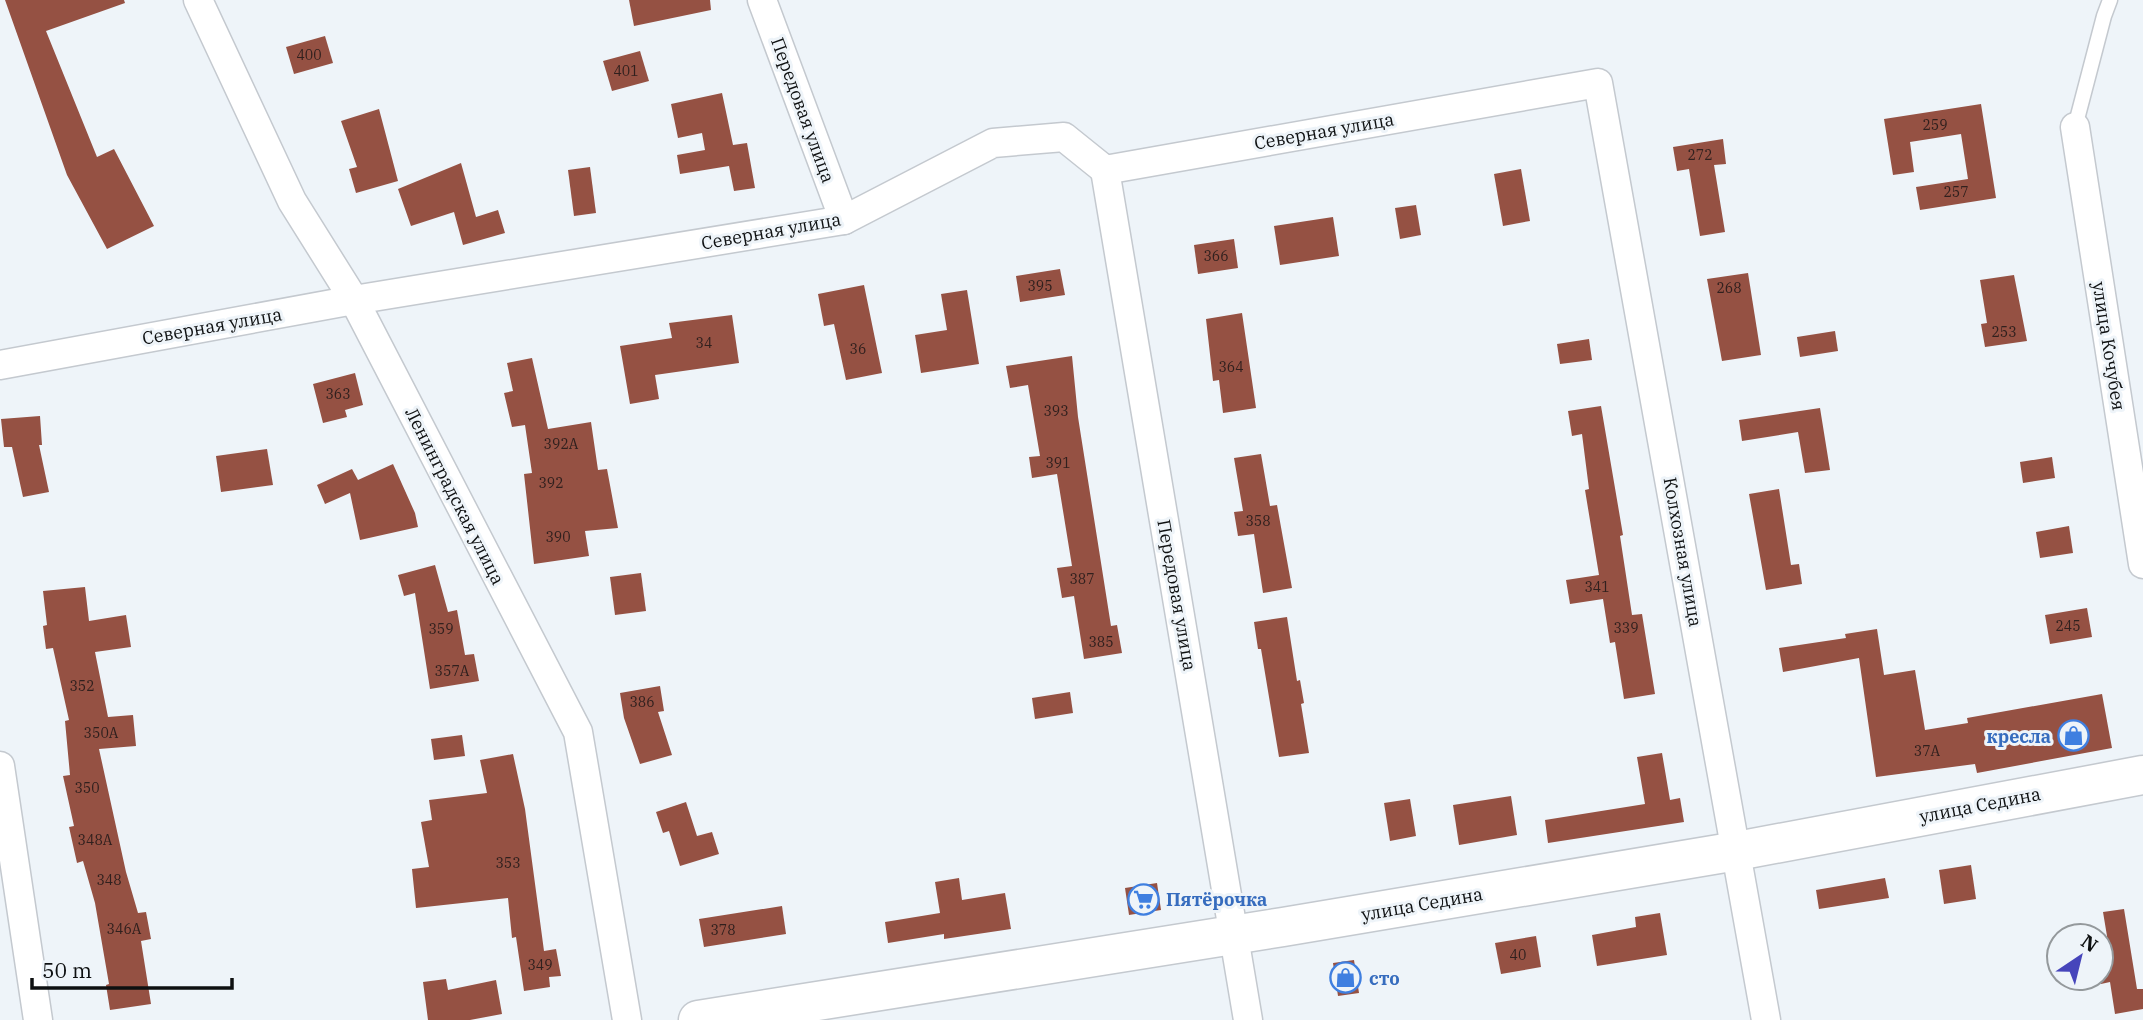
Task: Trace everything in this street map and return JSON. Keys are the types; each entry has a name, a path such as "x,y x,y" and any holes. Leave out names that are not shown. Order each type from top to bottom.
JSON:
{"main road":[{"name":"улица Седина","path":"698,1020 1234,935 1737,851 2143,775"}],"street":[{"name":"Ленинградская улица","path":"198,0 292,201 354,300 578,732 627,1020"},
{"name":"Передовая улица","path":"762,0 844,220"},
{"name":"Северная улица","path":"0,365 354,300 844,220 993,143 1064,137 1105,170 1598,83"},
{"name":"Колхозная улица","path":"1598,83 1766,1020"},
{"name":"улица Кочубея","path":"2075,127 2143,564"},
{"name":"Передовая улица","path":"1105,170 1248,1020"},
{"path":"0,766 38,1020"}],"lane":[{"path":"2075,127 2110,0"}],"building":[{"path":"5,0 124,0 125,3 46,31 97,157 114,149 154,226 107,249 67,175"},
{"path":"629,0 710,0 711,10 634,26"},
{"path":"325,36 333,63 294,74 286,47"},
{"path":"640,51 649,81 612,91 603,61"},
{"path":"722,93 733,145 747,143 755,188 734,191 729,166 680,174 677,155 705,150 702,133 678,138 671,104"},
{"path":"1981,104 1996,198 1920,210 1916,187 1968,179 1961,134 1910,142 1914,172 1893,175 1884,119"},
{"path":"379,109 398,181 356,193 349,169 357,167 341,121"},
{"path":"1723,139 1726,164 1714,165 1725,232 1700,236 1689,169 1677,171 1673,147"},
{"path":"461,163 476,217 498,210 505,233 463,245 454,212 411,226 398,189"},
{"path":"590,167 596,213 574,216 568,170"},
{"path":"1521,169 1530,221 1503,226 1494,174"},
{"path":"1416,205 1421,235 1400,239 1395,208"},
{"path":"1333,217 1339,256 1280,265 1274,226"},
{"path":"1234,239 1238,268 1198,274 1194,245"},
{"path":"1060,269 1065,295 1020,302 1016,276"},
{"path":"1748,273 1761,355 1722,361 1707,279"},
{"path":"2014,275 2027,341 1985,347 1981,324 1987,323 1980,280"},
{"path":"864,285 882,373 846,380 834,324 824,326 818,294"},
{"path":"967,290 979,364 921,373 915,335 947,330 941,294"},
{"path":"1242,313 1256,408 1223,413 1219,380 1213,381 1206,319"},
{"path":"732,315 739,363 655,375 659,399 630,404 620,346 672,338 669,323"},
{"path":"1835,331 1838,351 1800,357 1797,337"},
{"path":"1589,339 1592,360 1560,364 1557,344"},
{"path":"1072,356 1078,417 1111,626 1117,625 1122,653 1084,659 1074,596 1062,598 1057,568 1072,566 1057,474 1032,478 1029,457 1040,456 1028,385 1010,388 1006,366"},
{"path":"532,358 548,429 591,422 598,470 607,469 618,528 585,531 589,556 534,564 524,474 532,473 525,425 512,427 504,393 513,391 507,363"},
{"path":"355,373 363,405 345,410 347,417 323,423 313,384"},
{"path":"1601,406 1623,535 1620,536 1632,615 1642,614 1655,694 1624,699 1615,642 1610,643 1603,599 1570,604 1566,580 1599,575 1585,490 1589,489 1582,434 1572,436 1568,411"},
{"path":"1820,408 1830,470 1805,473 1798,432 1742,441 1739,420"},
{"path":"40,416 42,445 39,445 49,492 23,497 12,447 4,447 1,419"},
{"path":"267,449 273,485 221,492 216,456"},
{"path":"1261,454 1270,506 1277,505 1292,588 1263,593 1254,534 1238,536 1234,512 1243,511 1234,458"},
{"path":"2052,457 2055,478 2023,483 2020,462"},
{"path":"393,464 415,513 418,527 360,540 350,493 325,504 317,485 352,469 358,480"},
{"path":"1779,489 1791,565 1799,564 1802,584 1766,590 1749,494"},
{"path":"2069,526 2073,553 2040,558 2036,532"},
{"path":"435,565 448,612 457,610 465,655 474,654 479,681 430,689 415,593 404,596 398,575"},
{"path":"641,573 646,611 615,615 610,577"},
{"path":"85,587 89,621 126,615 131,647 95,652 108,717 133,715 136,746 99,749 126,872 138,913 146,912 151,939 141,941 151,1004 110,1010 106,985 109,984 95,903 83,861 77,863 69,827 74,826 63,776 70,775 65,721 69,720 53,648 46,649 43,626 47,625 43,591"},
{"path":"2087,608 2092,637 2050,644 2045,615"},
{"path":"1287,617 1297,681 1300,680 1304,703 1301,704 1309,753 1279,757 1254,622"},
{"path":"1877,629 1884,675 1915,670 1925,730 1968,723 1967,718 2102,694 2112,748 1977,773 1975,764 1876,777 1859,658 1783,672 1779,648 1846,638 1845,634"},
{"path":"660,686 664,711 658,712 672,755 640,764 624,718 620,693"},
{"path":"1070,692 1073,713 1035,719 1032,698"},
{"path":"462,735 465,756 434,760 431,739"},
{"path":"1662,753 1670,800 1680,798 1684,822 1548,843 1545,820 1645,804 1637,757"},
{"path":"513,754 525,809 544,951 556,949 561,976 549,977 550,987 524,991 516,937 512,938 508,898 416,908 412,869 429,867 421,822 432,820 429,800 487,793 480,760"},
{"path":"1511,796 1517,835 1459,845 1453,805"},
{"path":"1410,799 1416,836 1390,841 1384,803"},
{"path":"686,802 697,836 712,832 719,854 680,866 669,831 663,833 656,812"},
{"path":"1971,865 1976,899 1944,904 1939,870"},
{"path":"959,878 962,900 1005,893 1011,929 944,939 944,934 888,943 885,922 940,913 935,882"},
{"path":"1885,878 1889,898 1819,909 1816,890"},
{"name":"Пятёрочка","path":"1157,883 1161,910 1129,915 1125,888"},
{"path":"782,906 786,934 704,947 699,919"},
{"path":"2124,909 2137,989 2143,989 2143,1009 2115,1014 2112,992 2115,992 2115,922 2105,922 2103,912"},
{"path":"1660,913 1667,955 1597,966 1592,935 1636,927 1635,917"},
{"path":"1536,936 1541,967 1501,974 1495,943"},
{"name":"сто","path":"1354,960 1359,993 1338,996 1333,963"},
{"path":"446,979 448,990 496,980 502,1014 470,1020 428,1020 423,982"}],"place":[{"name":"кресла","path":"2074,736"},
{"name":"Пятёрочка","path":"1143,899"},
{"name":"сто","path":"1346,978"}]}
